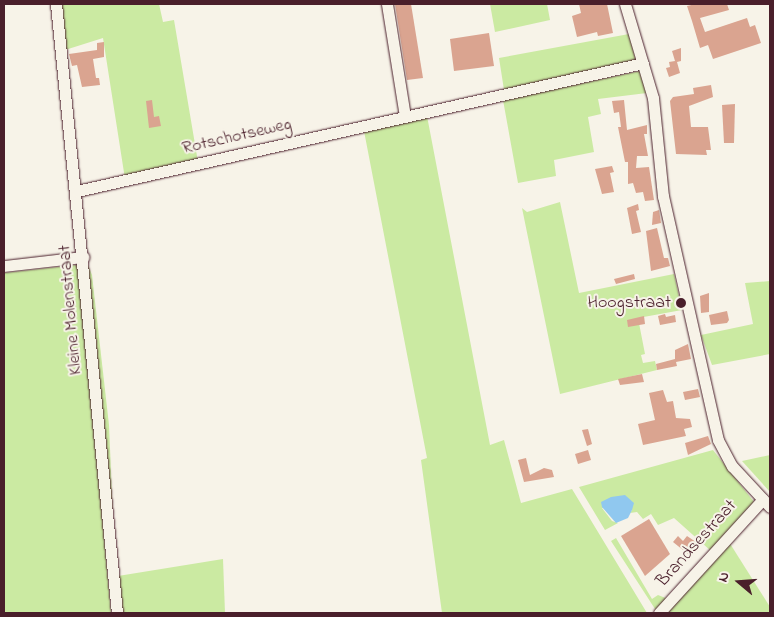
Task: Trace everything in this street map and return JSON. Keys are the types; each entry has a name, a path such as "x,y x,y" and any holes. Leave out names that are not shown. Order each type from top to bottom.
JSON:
{"street":[{"name":"Kleine Molenstraat","path":"56,4 77,191 117,613"},
{"path":"387,4 405,116"},
{"path":"624,4 643,62 654,107 663,196 718,440 732,466 766,503"},
{"name":"Rotschotseweg","path":"77,191 643,62"},
{"path":"4,266 83,257"},
{"name":"Brandsestraat","path":"659,613 766,503"}],"green space":[{"path":"60,4 159,4 163,22 174,20 198,162 125,179 103,38 65,50"},
{"path":"490,4 547,4 550,20 495,32"},
{"path":"629,34 636,61 504,90 499,58"},
{"path":"640,71 647,93 598,99 601,114 588,117 594,152 554,160 556,176 518,183 503,100"},
{"path":"427,116 490,445 504,440 521,503 572,489 647,613 442,613 421,460 427,458 364,131"},
{"path":"560,202 579,293 674,274 682,310 638,318 645,354 641,355 643,363 655,361 657,370 560,394 522,208 527,212"},
{"path":"86,260 92,275 109,425 113,518"},
{"path":"76,265 80,268 111,613 4,613 4,273"},
{"path":"770,281 770,354 712,365 701,335 753,324 745,283"},
{"path":"713,450 754,502 711,551 674,518 658,525 651,514 643,519 637,512 630,513 632,510 602,508 612,521 618,523 605,530 579,487"},
{"path":"770,455 770,492 742,461"},
{"path":"616,538 652,599 658,595 668,599 657,612 611,541"},
{"path":"729,542 770,607 770,613 666,613"},
{"path":"223,559 225,613 121,613 118,576"}],"water":[{"path":"625,495 634,503 632,510 628,518 616,523 602,507 601,502 611,497"}],"building":[{"path":"395,4 411,4 423,78 407,80"},
{"path":"579,4 607,4 613,33 598,36 597,32 577,37 572,16 581,13"},
{"path":"696,4 727,4 729,10 700,18 705,32 747,18 750,27 755,25 761,43 713,59 708,45 700,48 687,6"},
{"path":"489,33 494,66 454,71 450,39"},
{"path":"104,42 104,57 93,59 96,78 99,78 100,85 82,87 77,65 72,66 69,54 97,50 97,43"},
{"path":"681,48 681,61 677,62 680,73 669,77 666,68 670,67 669,62 675,61 672,51"},
{"path":"711,85 713,97 689,106 691,127 708,127 711,150 706,150 707,155 676,154 670,101 673,97 694,94 693,88"},
{"path":"152,100 154,117 159,116 161,126 149,128 146,101"},
{"path":"624,100 627,130 647,125 647,134 644,134 648,156 637,156 636,168 649,167 654,200 645,201 643,192 636,193 633,183 628,184 628,162 625,162 618,127 621,127 619,112 614,113 612,101"},
{"path":"735,104 734,143 724,143 722,105"},
{"path":"612,166 614,172 610,173 614,192 602,194 595,169"},
{"path":"638,204 639,210 636,211 641,232 632,234 627,208"},
{"path":"659,210 661,223 652,225 653,212"},
{"path":"657,228 664,258 668,258 670,266 651,271 646,231"},
{"path":"634,274 635,279 616,284 614,279"},
{"path":"709,293 709,312 701,313 700,296"},
{"path":"727,311 729,320 727,323 711,325 709,315"},
{"path":"665,314 666,317 675,315 676,322 660,325 658,316"},
{"path":"644,316 645,324 628,327 627,320"},
{"path":"688,344 691,359 676,362 677,366 657,370 656,364 675,359 675,350"},
{"path":"642,374 644,382 620,385 618,379"},
{"path":"698,389 700,397 685,400 683,392"},
{"path":"663,390 667,402 673,401 676,418 690,419 692,427 684,429 686,436 643,445 638,424 655,420 649,393"},
{"path":"588,429 592,444 587,446 582,430"},
{"path":"708,436 711,444 688,455 685,443"},
{"path":"588,450 591,460 578,464 575,454"},
{"path":"526,458 530,475 544,468 552,470 554,477 524,482 518,460"},
{"path":"649,519 670,554 645,576 621,536"},
{"path":"678,536 683,541 687,536 696,542 688,554 673,542"}],"place":[{"name":"Hoogstraat","path":"681,303"}]}
